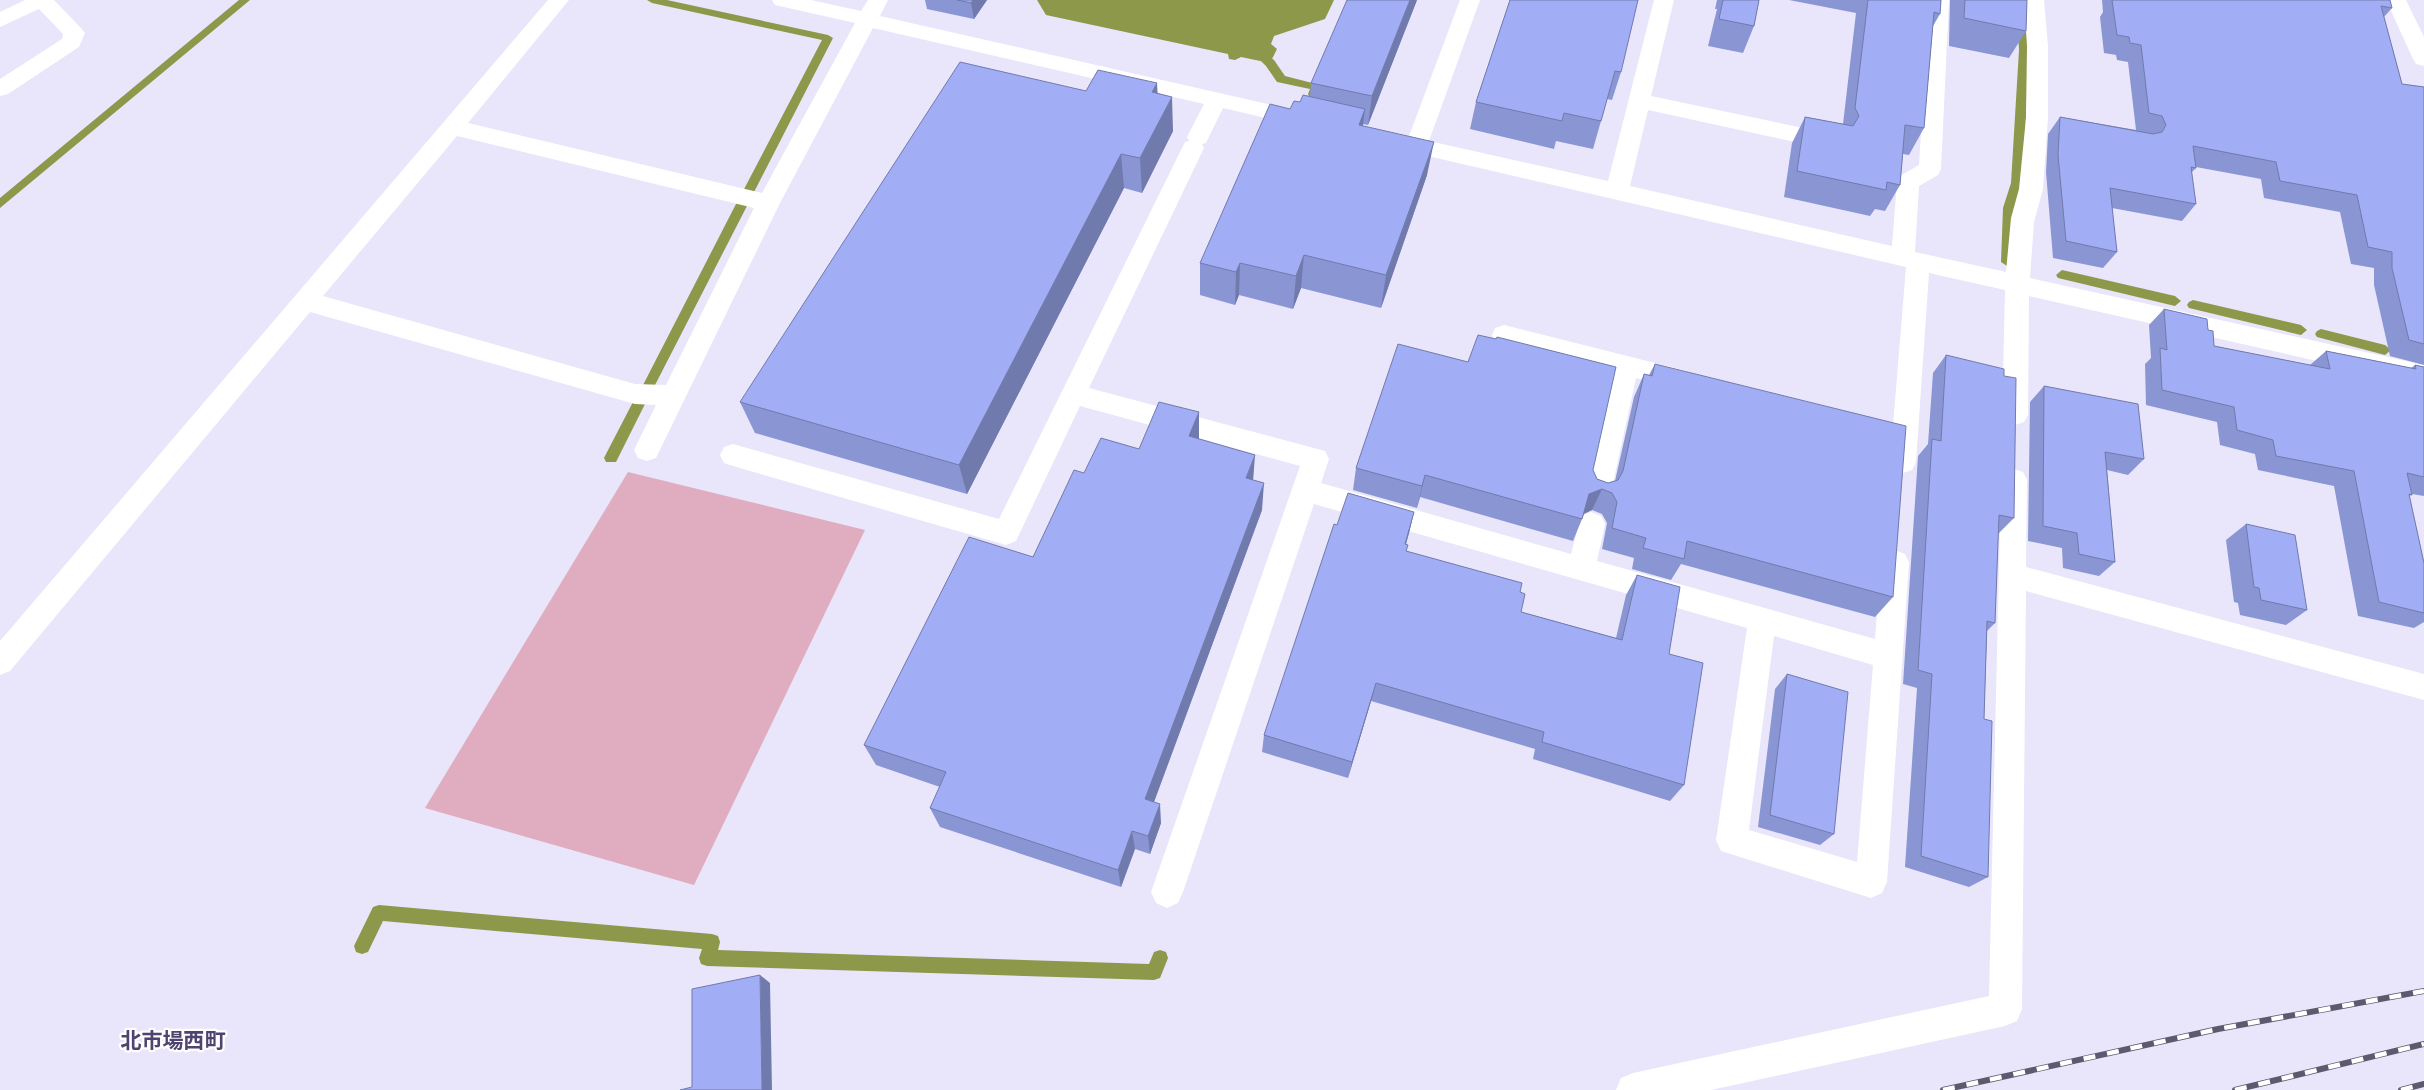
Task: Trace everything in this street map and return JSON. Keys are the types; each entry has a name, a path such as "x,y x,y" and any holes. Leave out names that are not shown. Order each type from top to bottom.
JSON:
{"street":[{"path":"0,20 42,0 74,33 72,42 0,89"},
{"path":"0,662 559,0"},
{"path":"782,0 872,9 1217,99 1321,124"},
{"path":"1416,146 1470,0"},
{"path":"1617,192 1663,0"},
{"path":"1901,484 1895,434 1910,260 1908,182 1930,169 1939,0"},
{"path":"1633,1090 2005,1008 2017,284 2022,219 2031,191 2045,124 2039,37 2034,0"},
{"path":"2396,0 2424,59"},
{"path":"647,450 768,203 872,9"},
{"path":"733,455 1006,532 1217,99"},
{"path":"1640,101 1832,142"},
{"path":"453,127 768,203"},
{"path":"1378,137 1910,260 2424,375"},
{"path":"306,301 635,394 673,396"},
{"path":"1504,335 1713,388"},
{"path":"1598,492 1626,366"},
{"path":"1073,394 1316,459 1166,892"},
{"path":"1305,490 1888,656"},
{"path":"1581,569 1591,524"},
{"path":"1762,620 1732,840 1871,882 1898,532"},
{"path":"2013,575 2424,687"}],"shaded area":[{"path":"1037,0 1334,0 1325,19 1274,36 1271,44 1277,49 1270,63 1241,57 1235,60 1229,59 1228,54 1046,15"},
{"path":"628,472 865,530 694,885 425,808"}],"building":[{"path":"957,0 973,0 971,3"},
{"path":"1347,0 1410,0 1372,96 1311,83"},
{"path":"1510,0 1638,0 1621,72 1615,71 1601,121 1564,113 1562,121 1476,102"},
{"path":"1723,0 1759,0 1754,26 1719,19"},
{"path":"1868,0 1941,0 1940,14 1934,12 1924,128 1905,125 1900,185 1887,182 1886,190 1797,171 1805,117 1853,126 1859,116 1855,108"},
{"path":"1965,0 2027,0 2026,31 1964,18"},
{"path":"2112,0 2390,0 2392,8 2381,6 2402,84 2424,87 2424,344 2409,340 2392,268 2392,252 2368,247 2357,195 2280,181 2276,162 2193,146 2196,168 2191,167 2196,204 2110,188 2117,252 2066,241 2058,155 2060,117 2153,134 2162,132 2166,125 2162,116 2149,113 2141,45 2130,43 2129,37 2117,35"},
{"path":"960,62 1086,91 1098,70 1157,83 1152,92 1172,97 1140,158 1121,154 959,465 740,402"},
{"path":"1303,95 1365,109 1359,125 1434,142 1386,275 1304,255 1296,276 1240,263 1236,272 1200,263 1270,104 1290,109 1294,101 1300,102"},
{"path":"2164,309 2207,319 2208,330 2213,331 2214,346 2330,369 2326,351 2416,369 2415,365 2424,367 2424,477 2407,473 2412,495 2409,494 2424,563 2424,613 2379,602 2354,471 2276,456 2273,440 2237,430 2234,407 2162,390 2160,348 2167,350"},
{"path":"1478,335 1496,339 1497,337 1616,367 1593,470 1597,479 1608,483 1618,480 1623,471 1644,374 1652,376 1655,364 1906,426 1893,597 1687,541 1684,559 1643,548 1646,538 1612,528 1617,502 1612,493 1602,489 1589,494 1582,519 1425,475 1422,486 1356,468 1398,344 1468,362"},
{"path":"1946,355 2004,369 2004,376 2016,378 2014,518 1999,515 1995,623 1987,621 1984,719 1992,721 1988,877 1921,856 1932,674 1918,670 1932,439 1941,441"},
{"path":"2044,386 2138,404 2144,459 2105,452 2115,562 2079,554 2077,533 2043,526"},
{"path":"1159,402 1199,412 1189,436 1255,455 1246,478 1264,483 1145,799 1160,804 1148,836 1132,831 1118,870 930,808 946,772 864,745 969,537 1033,557 1074,470 1084,473 1101,438 1139,449"},
{"path":"1348,493 1414,512 1405,544 1408,545 1406,551 1522,583 1520,592 1525,594 1521,612 1622,640 1637,575 1680,587 1669,654 1703,663 1684,785 1542,742 1544,732 1376,683 1352,762 1264,735 1334,524 1337,525"},
{"path":"2246,524 2295,535 2307,610 2261,600 2259,588 2254,587"},
{"path":"1787,674 1848,692 1834,834 1770,815"},
{"path":"760,975 762,1090 680,1090 692,1087 692,989"}],"waterway":[{"path":"0,204 245,0"},
{"path":"652,0 828,38 748,193"},
{"path":"2007,262 2009,208 2017,183 2024,50 2021,0"},
{"path":"1257,52 1270,63 1281,79 1313,86 1316,88 1313,94"},
{"path":"648,387 742,204"},
{"path":"2062,275 2175,301"},
{"path":"2193,305 2301,330"},
{"path":"2321,334 2385,350"},
{"path":"611,458 639,404"},
{"path":"362,946 379,913 712,942 707,958 1154,972 1160,958"}],"railway":[{"path":"1943,1090 2218,1029 2424,991"},
{"path":"2235,1090 2424,1044"},
{"path":"2401,1090 2424,1084"}],"district":[{"name":"北市場西町","path":"173,1041"}]}
